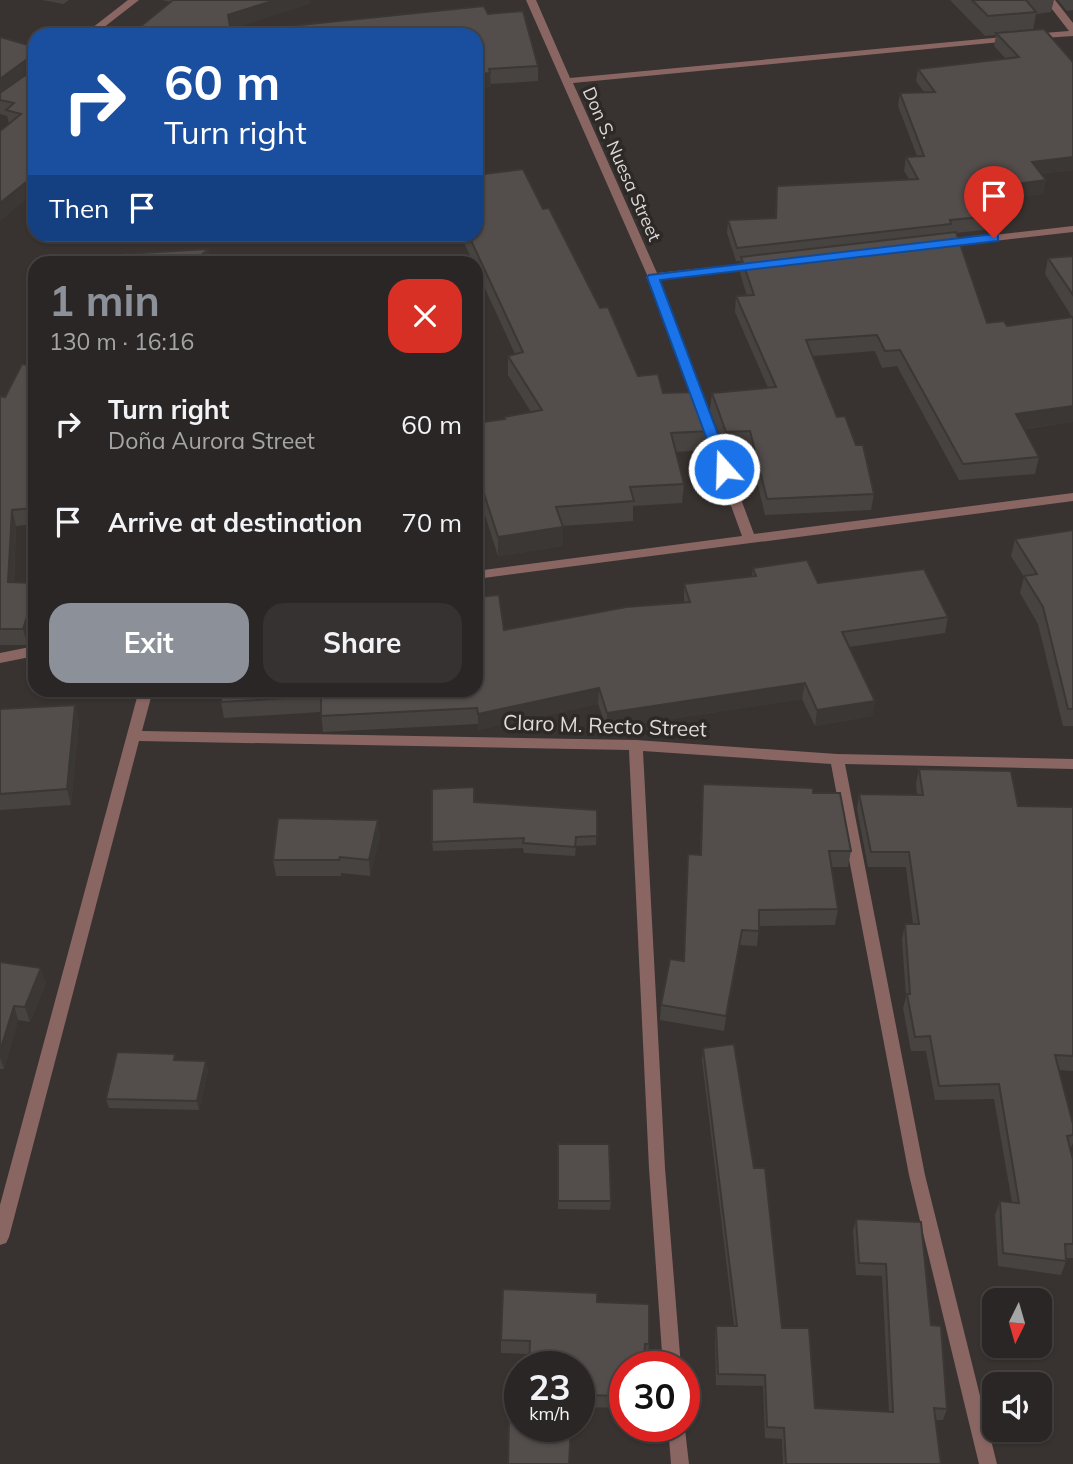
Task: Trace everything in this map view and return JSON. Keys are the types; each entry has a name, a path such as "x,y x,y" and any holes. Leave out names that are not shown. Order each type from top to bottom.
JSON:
{"street":[{"path":"97,28 134,0"},
{"name":"Don S. Nuesa Street","path":"531,0 653,277 750,540"},
{"path":"1050,0 1073,31"},
{"path":"567,81 1073,31"},
{"path":"924,246 1073,229"},
{"path":"653,277 775,263"},
{"path":"483,575 1073,497"},
{"path":"0,658 28,652"},
{"path":"0,1237 144,697"},
{"name":"Claro M. Recto Street","path":"135,736 636,744 837,758 1073,764"},
{"path":"636,744 656,1168 671,1351"},
{"path":"837,758 918,1175 988,1464"},
{"path":"678,1442 680,1464"}],"building":[{"path":"173,0 275,0 228,15 230,28 139,28"},
{"path":"972,0 1026,0 1036,12 988,16"},
{"path":"484,6 488,14 523,11 538,66 489,69 490,73 483,74 483,28 270,28"},
{"path":"1044,29 1073,62 1073,157 1032,162 1046,180 987,188 1003,215 950,220 951,224 737,248 728,220 776,218 777,186 918,179 906,157 924,156 900,93 935,92 918,69 1019,57 996,33"},
{"path":"0,37 28,45 28,58 0,79"},
{"path":"28,73 28,183 0,203 0,131 21,114 6,110 14,103 0,100 0,93"},
{"path":"523,169 543,209 549,208 600,308 608,307 638,376 658,374 663,393 695,392 710,431 671,433 684,484 630,487 634,501 556,507 563,527 498,537 483,491 483,422 542,410 508,356 523,352 483,266 483,256 478,256 472,242 483,242 483,174"},
{"path":"956,232 987,323 1004,321 1007,326 1073,317 1073,406 1016,414 1039,457 963,464 900,350 885,351 877,335 806,340 837,417 845,416 856,445 863,445 874,494 767,499 750,431 726,432 712,393 776,387 736,296 754,295 741,257"},
{"path":"208,249 200,256 122,256"},
{"path":"1073,256 1073,295 1048,258"},
{"path":"22,364 28,365 28,508 12,510 8,582 28,583 28,614 23,629 0,629 0,396 5,397"},
{"path":"1073,530 1073,709 1068,709 1043,607 1024,576 1037,574 1015,539"},
{"path":"807,560 818,583 924,569 948,617 842,632 875,701 817,710 805,683 607,713 599,688 478,714 477,708 321,716 321,697 483,697 483,596 499,595 504,630 626,607 690,602 684,584 756,576 753,568"},
{"path":"221,697 304,697 221,702"},
{"path":"75,705 67,789 0,794 0,709"},
{"path":"919,769 1011,771 1018,806 1073,807 1073,1056 1055,1055 1073,1124 1073,1135 1067,1136 1073,1160 1073,1244 1065,1244 1066,1261 1003,1253 1000,1201 1019,1203 999,1084 939,1086 930,1036 915,1037 907,994 910,994 905,924 919,924 909,852 871,852 859,794 923,795"},
{"path":"703,784 813,788 813,793 840,793 851,851 829,851 838,909 759,910 759,931 742,930 726,1016 661,1005 670,959 684,961 688,854 701,855"},
{"path":"474,787 474,802 597,810 597,836 576,837 575,847 523,843 524,838 432,842 432,789"},
{"path":"278,818 378,820 369,860 340,857 339,860 273,860"},
{"path":"0,962 41,968 25,1007 14,1006 0,1051"},
{"path":"734,1044 754,1168 765,1168 782,1328 809,1328 815,1408 893,1412 886,1264 859,1263 856,1219 921,1222 931,1325 941,1326 947,1409 934,1408 941,1464 786,1464 784,1428 767,1427 765,1375 718,1374 716,1326 737,1326 703,1048"},
{"path":"117,1052 175,1054 174,1060 206,1061 197,1101 106,1099"},
{"path":"558,1144 609,1144 611,1201 558,1201"},
{"path":"503,1289 597,1293 597,1302 649,1304 649,1344 645,1344 645,1351 609,1351 609,1396 595,1395 595,1351 530,1351 530,1341 501,1340"},
{"path":"508,1442 570,1442 569,1464 508,1464"}],"route":[{"path":"724,469 653,277 994,238"}]}
